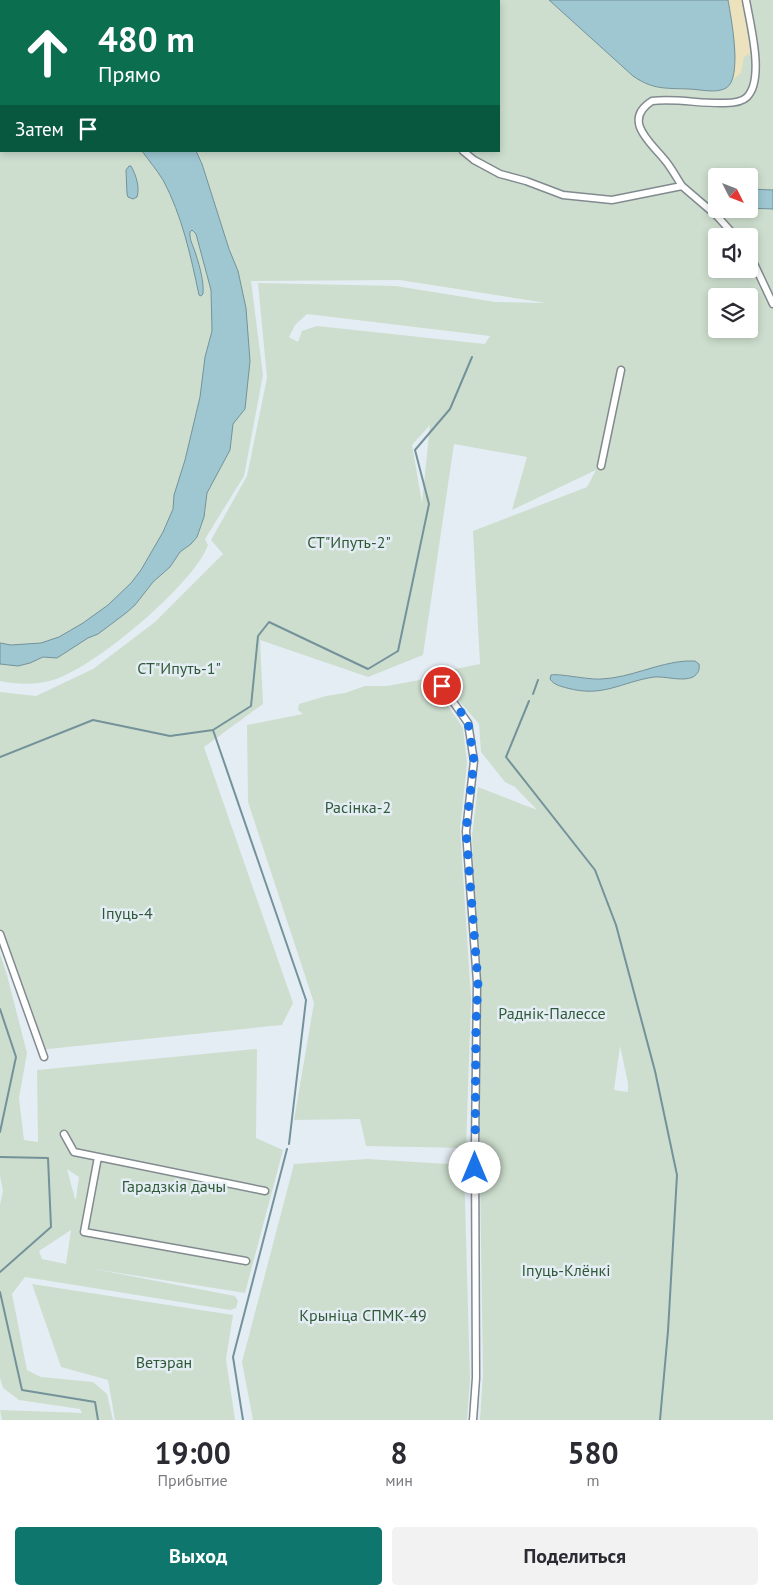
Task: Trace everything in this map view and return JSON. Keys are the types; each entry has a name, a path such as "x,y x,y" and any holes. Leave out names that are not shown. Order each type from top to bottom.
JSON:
{"street":[{"path":"728,228 717,216 682,186 665,160 644,137 640,130 640,117 646,105 652,101 726,103 743,100 748,96 754,84 756,69 746,0"},
{"path":"464,152 474,160 500,174 526,181 563,195 612,200 682,186"},
{"path":"758,272 773,304"},
{"path":"601,466 620,370"},
{"path":"442,686 468,722 474,761 466,831 478,982 475,1154 476,1378 473,1420"},
{"path":"0,934 44,1057"},
{"path":"64,1134 74,1152 265,1191"},
{"path":"98,1157 84,1232 246,1261"}],"green space":[{"path":"500,0 773,0 773,1420 480,1420 483,1374 479,1112 480,1027 472,836 478,787 537,810 515,787 505,782 481,752 479,724 435,673 480,664 473,531 587,487 596,470 512,510 527,457 454,444 423,655 368,677 260,640 263,704 204,747 293,1003 282,1025 38,1050 0,948 0,692 36,696 93,669 155,622 223,554 211,540 247,476 267,378 258,283 396,286 495,302 546,303 400,280 251,281 263,375 244,476 205,539 208,545 199,561 184,581 142,622 95,658 56,679 21,684 0,681 0,152 500,152","holes":["307,314 490,336 485,344 317,326 302,331 298,342 289,337 295,325","430,425 422,503 412,445","620,1046 628,1083 628,1092 614,1090"]},
{"name":"Расінка-2","path":"430,678 463,728 467,763 460,829 471,999 466,1148 366,1146 360,1119 294,1120 314,1003 248,802 247,725 303,714 298,710 299,704 326,696 345,693 365,686 387,686"},
{"name":"Гарадзкія дачы","path":"0,954 27,1053 19,1098 24,1140 38,1142 37,1070 257,1049 256,1138 283,1150 245,1293 94,1269 235,1296 238,1301 236,1308 230,1310 25,1277 12,1294 27,1370 41,1377 93,1382 107,1394 113,1420 2,1420 0,1410 82,1413 80,1409 19,1400 3,1388 0,1378 0,1205 3,1191 0,1176","holes":["67,1169 79,1177 76,1199 75,1199","71,1230 66,1264 42,1259 39,1251"]},
{"name":"Крыніца СПМК-49","path":"367,1159 464,1165 470,1380 467,1420 253,1420 242,1362 294,1164"},
{"name":"Ветэран","path":"32,1284 233,1315 226,1359 235,1420 115,1420 108,1380 61,1367"}],"sand":[{"path":"728,0 743,0 751,57 748,54 744,57 741,73 733,80 736,54"}],"water":[{"path":"549,0 728,0 735,61 731,82 722,90 712,91 666,88 640,81"},
{"path":"143,152 196,152 202,164 229,249 238,271 246,308 250,361 245,409 233,424 230,450 207,493 204,517 197,537 180,552 170,567 153,582 135,605 98,634 88,638 57,658 43,657 18,666 0,664 0,643 11,645 41,643 59,637 108,605 131,583 141,570 163,532 173,509 174,495 185,460 200,397 205,357 212,331 211,290 196,234 192,230 190,238 199,264 203,285 203,294 199,295 176,207 158,173"},
{"path":"129,166 133,170 138,185 137,197 133,199 128,197 127,194 126,170"},
{"path":"758,189 773,190 773,209 758,208"},
{"path":"686,661 695,661 699,664 698,672 693,677 684,679 654,677 602,690 580,691 555,684 550,679 551,675 596,679 612,678"}],"waterway":[{"path":"0,757 93,720 170,736 213,730 251,706 258,636 269,622 368,669 398,651 429,504 415,450 450,409 472,357"},
{"path":"533,694 538,680"},
{"path":"529,701 506,757 595,870 616,925 655,1071 677,1175 668,1331 660,1420"},
{"path":"213,730 306,1000 289,1144"},
{"path":"0,1009 16,1057 0,1132"},
{"path":"243,1420 233,1357 287,1149"},
{"path":"0,1157 48,1158 51,1227 0,1272"},
{"path":"0,1292 22,1390 95,1402 98,1420"}],"route":[{"path":"442,686 468,722 474,761 466,831 478,982 475,1168"}],"park label":[{"name":"СТ\"Ипуть-2\"","path":"349,542"},
{"name":"СТ\"Ипуть-1\"","path":"179,668"},
{"name":"Іпуць-4","path":"127,913"},
{"name":"Раднік-Палессе","path":"552,1013"},
{"name":"Іпуць-Клёнкі","path":"566,1270"}]}
